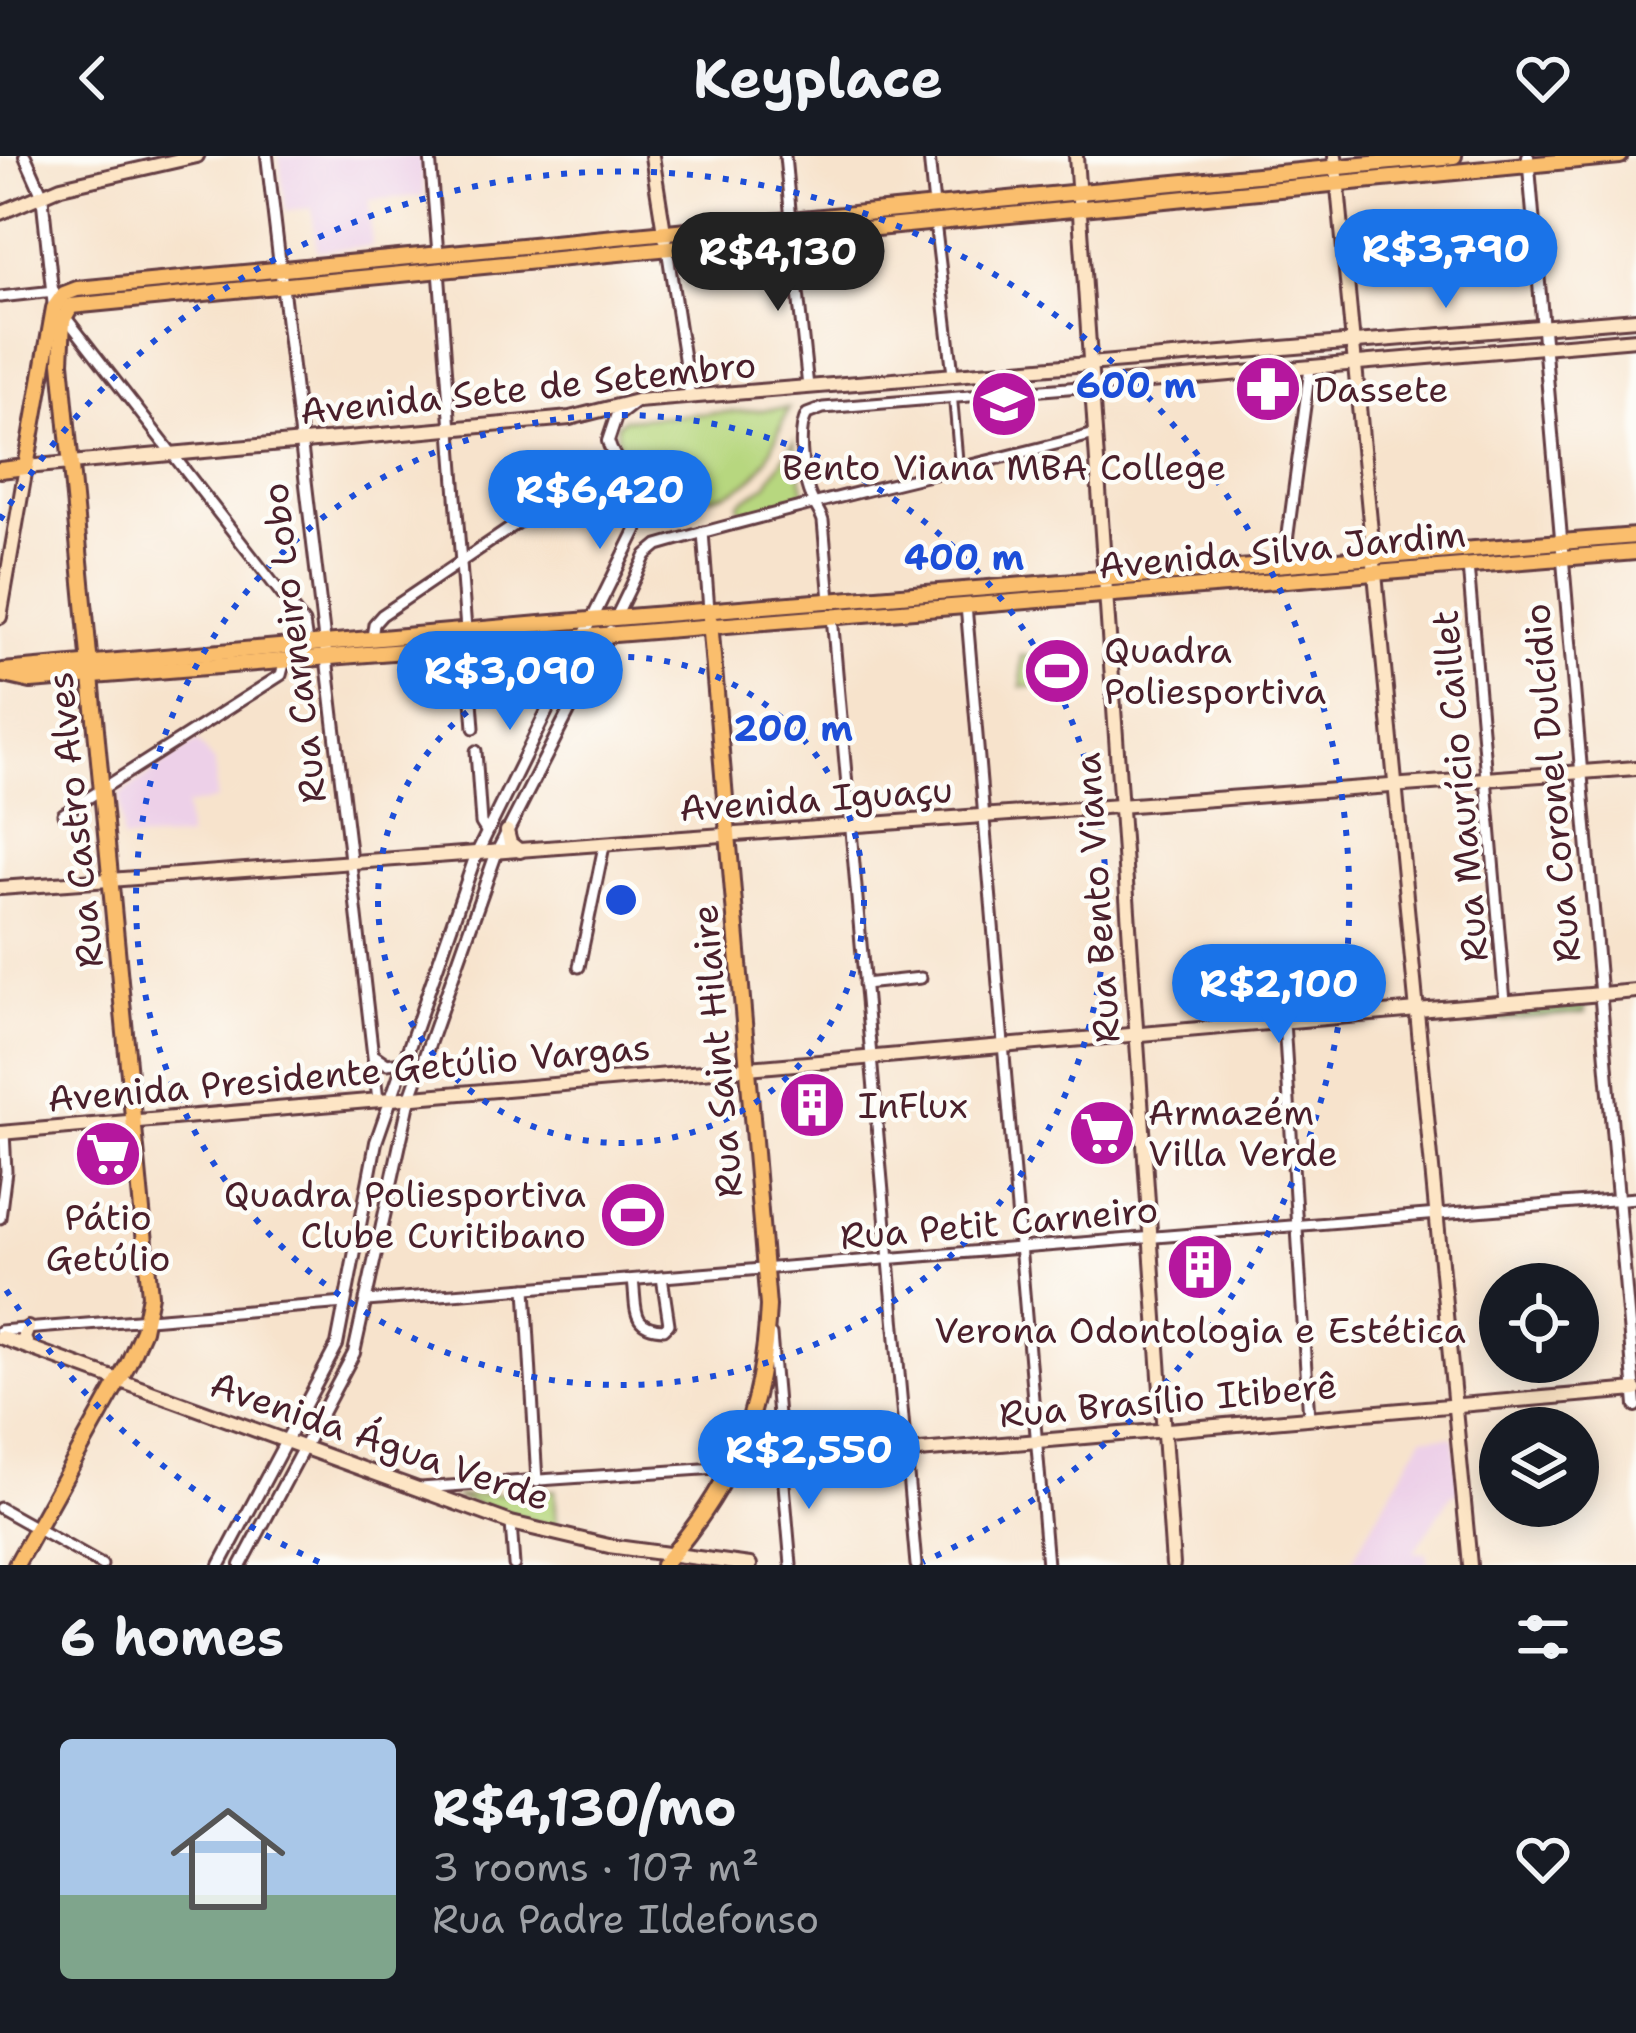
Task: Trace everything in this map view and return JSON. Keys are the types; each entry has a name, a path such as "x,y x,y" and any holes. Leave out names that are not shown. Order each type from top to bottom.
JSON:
{"main road":[{"path":"0,213 42,194 197,156"},
{"path":"652,156 666,240"},
{"name":"Rua Bento Viana","path":"1076,156 1173,1565"},
{"path":"59,312 79,303 281,277 320,266 438,262 666,240 748,240 875,212 977,218 1151,185 1454,156"},
{"path":"666,240 720,227 857,229 935,214 960,204 1175,199 1336,169 1404,177 1528,160 1618,156"},
{"path":"1404,177 1416,160"},
{"path":"1336,169 1470,1565"},
{"path":"1151,185 1175,199"},
{"path":"960,204 977,218"},
{"path":"857,229 875,212"},
{"path":"720,227 748,240"},
{"path":"0,617 26,467 64,294 86,288 344,278 438,262"},
{"path":"320,266 344,278"},
{"name":"Rua Castro Alves","path":"59,312 150,1281 146,1319"},
{"name":"Avenida Sete de Setembro","path":"0,470 570,418 637,401 1636,319"},
{"path":"1092,386 1636,340"},
{"name":"Avenida Silva Jardim","path":"831,608 998,603 1206,570 1284,564 1476,565 1636,536"},
{"path":"1476,565 1503,547"},
{"name":"Avenida Silva Jardim","path":"0,673 31,681 91,669 372,638 586,636 1029,584 1218,585 1503,547 1636,552"},
{"path":"1206,570 1218,585"},
{"path":"998,603 1029,584"},
{"path":"922,593 943,608"},
{"name":"Avenida Silva Jardim","path":"91,669 285,660 324,642 467,638 540,624 616,617 710,618"},
{"name":"Rua Saint Hilaire","path":"710,618 769,1306"},
{"path":"540,624 560,638"},
{"name":"Avenida Iguaçu","path":"0,888 1636,767"},
{"path":"507,831 510,843 521,852"},
{"name":"Avenida Presidente Getúlio Vargas","path":"2,1133 1636,991"},
{"path":"0,1116 2,1133"},
{"path":"669,1561 732,1467 760,1389 769,1306"},
{"path":"16,1565 119,1381 146,1319"},
{"path":"28,1328 24,1338 28,1347"},
{"name":"Avenida Água Verde","path":"0,1334 511,1523 669,1561 750,1565"},
{"name":"Rua Brasílio Itiberê","path":"732,1467 1635,1390"}],"street":[{"path":"25,156 42,194 59,312 304,623 324,642"},
{"name":"Rua Carneiro Lobo","path":"267,156 373,1051 384,1100"},
{"path":"430,156 474,728"},
{"path":"785,156 808,387"},
{"path":"929,156 953,374"},
{"name":"Rua Coronel Dulcídio","path":"1528,160 1636,1406"},
{"path":"666,240 690,397"},
{"path":"0,297 86,288"},
{"path":"1284,564 1310,368"},
{"path":"916,1565 823,520 812,501 800,431 807,414 823,408 1092,386"},
{"path":"952,398 960,470"},
{"path":"220,1565 332,1360 384,1100 476,855 646,508 637,483 614,458 608,441 610,426 637,401"},
{"path":"241,1565 351,1360 410,1098 496,854 652,548 812,501 960,470 1095,434"},
{"path":"372,638 378,619 614,458"},
{"name":"Rua Saint Hilaire","path":"703,532 710,618"},
{"name":"Rua Maurício Caillet","path":"1476,565 1486,779 1505,1002"},
{"path":"966,605 1047,1565"},
{"path":"304,623 307,643"},
{"path":"63,814 280,674 285,660"},
{"path":"476,752 486,831"},
{"path":"578,967 604,845"},
{"path":"864,984 921,978"},
{"path":"1284,1022 1310,1418"},
{"path":"373,1051 381,1062 401,1062"},
{"path":"0,1217 6,1171 2,1133"},
{"name":"Rua Petit Carneiro","path":"367,1301 1636,1198"},
{"path":"633,1280 640,1323 664,1329 669,1324 662,1277"},
{"path":"526,1288 537,1482"},
{"path":"0,1334 345,1303"},
{"name":"Rua Saint Hilaire","path":"769,1306 790,1565"},
{"name":"Rua Brasílio Itiberê","path":"417,1488 732,1467"},
{"path":"0,1508 102,1565"},
{"path":"511,1523 514,1565"}],"shaded area":[{"path":"279,156 421,156 424,196 369,200 372,246 317,251 312,208 286,211"},
{"path":"197,741 215,764 216,800 186,806 187,838 122,840 120,795"},
{"path":"1423,1436 1454,1437 1459,1493 1452,1494 1414,1552 1427,1553 1428,1565 1349,1565"}],"green space":[{"path":"789,408 755,476 728,493 707,498 663,492 645,482 620,447 617,424 624,419"},
{"path":"794,442 805,496 742,518 739,503 766,485"},
{"name":"Quadra Poliesportiva","path":"1092,655 1092,685 1022,687 1021,656"},
{"path":"1584,1001 1585,1013 1437,1026 1438,1017"},
{"path":"555,1490 557,1529 455,1497"}],"place":[{"name":"Dassete","path":"1268,389"},
{"name":"Bento Viana MBA College","path":"1004,404"},
{"name":"Quadra Poliesportiva","path":"1057,671"},
{"name":"InFlux","path":"812,1105"},
{"name":"Armazém Villa Verde","path":"1102,1133"},
{"name":"Pátio Getúlio","path":"108,1154"},
{"name":"Quadra Poliesportiva Clube Curitibano","path":"633,1215"},
{"name":"Verona Odontologia e Estética","path":"1200,1267"}]}
